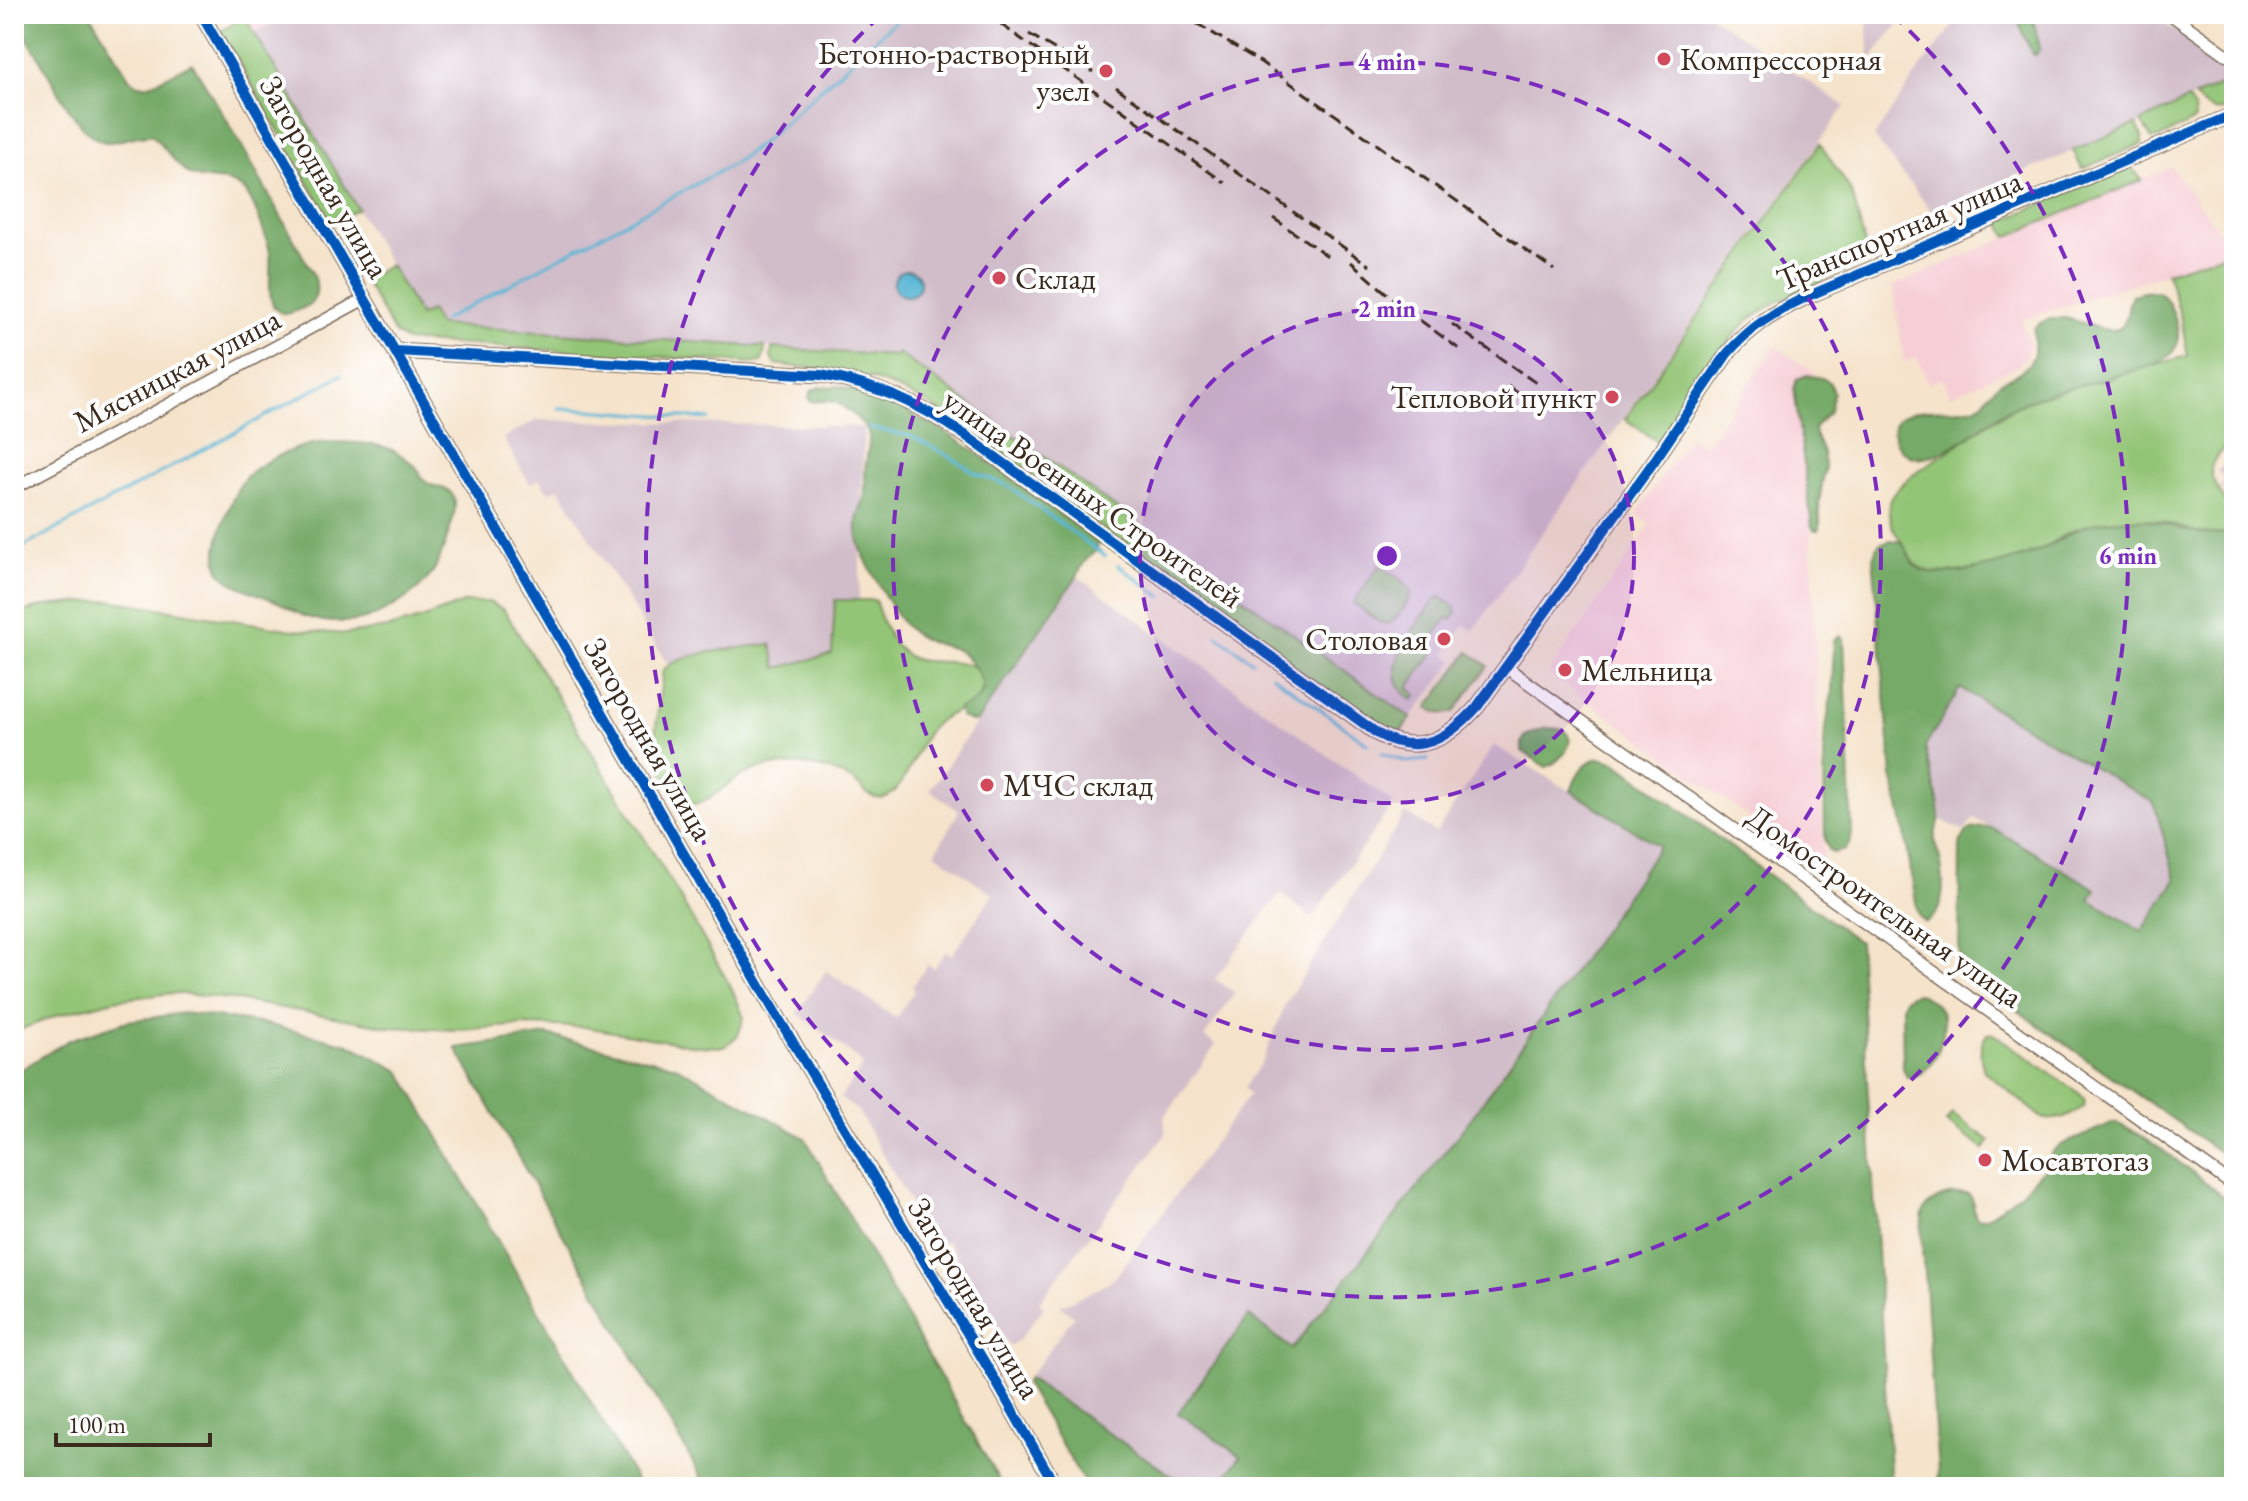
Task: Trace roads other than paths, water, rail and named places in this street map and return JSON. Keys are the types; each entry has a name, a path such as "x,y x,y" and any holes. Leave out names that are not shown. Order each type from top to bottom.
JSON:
{"street":[{"name":"Загородная улица","path":"201,14 768,1000 1056,1487"},
{"path":"2170,14 2234,60"},
{"name":"Транспортная улица","path":"1506,667 1727,354 1765,318 1815,293 2234,114"},
{"name":"Мясницкая улица","path":"14,488 366,298"},
{"name":"улица Военных Строителей","path":"396,351 807,373 849,380 900,396 965,435 1368,727 1397,744 1427,743 1456,728 1477,707 1506,667"},
{"name":"Домостроительная улица","path":"1506,667 2234,1186"}],"water":[{"path":"907,270 916,274 920,283 916,292 907,296 898,292 894,283 898,274"}],"waterway":[{"path":"444,320 733,164 764,141 903,14"},
{"path":"14,552 341,375"},
{"path":"559,408 709,419"},
{"path":"869,428 911,436 977,474 1007,485 1105,556"},
{"path":"1118,565 1162,597"},
{"path":"1217,635 1252,661"},
{"path":"1272,675 1368,744"},
{"path":"1382,753 1407,762 1428,760"}],"railway":[{"path":"986,14 1225,183"},
{"path":"1181,14 1262,63 1554,270"},
{"path":"1029,34 1093,72"},
{"path":"1116,87 1370,266"},
{"path":"1273,218 1332,259"},
{"path":"1351,262 1401,306 1463,352"},
{"path":"1452,324 1536,383"},
{"path":"1508,386 1526,399"}],"place":[{"name":"Компрессорная","path":"1664,59"},
{"name":"Бетонно-растворный узел","path":"1106,71"},
{"name":"Склад","path":"999,278"},
{"name":"Тепловой пункт","path":"1612,397"},
{"name":"Столовая","path":"1444,639"},
{"name":"Мельница","path":"1565,670"},
{"name":"МЧС склад","path":"987,785"},
{"name":"Мосавтогаз","path":"1985,1160"}]}
